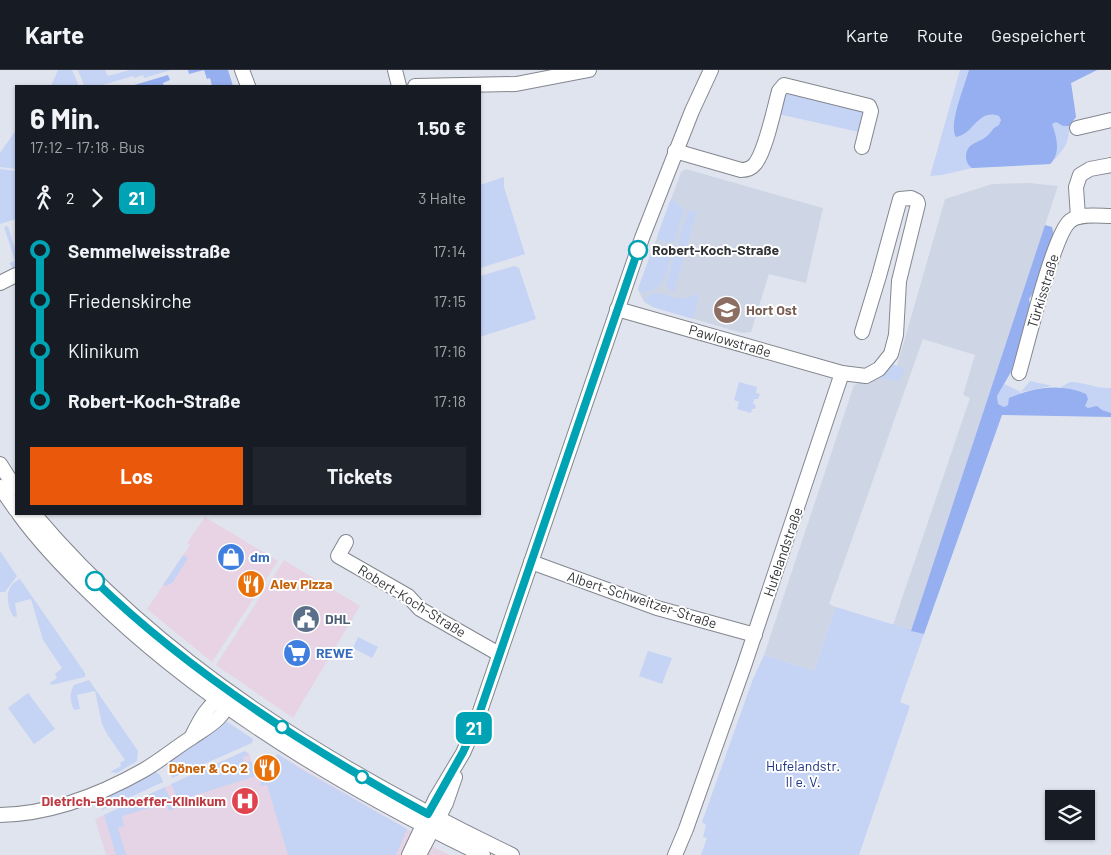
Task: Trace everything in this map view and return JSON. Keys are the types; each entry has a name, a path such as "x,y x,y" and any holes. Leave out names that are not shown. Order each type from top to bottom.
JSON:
{"street":[{"path":"242,70 248,85"},
{"path":"395,70 399,85"},
{"path":"466,85 516,84 543,75 589,70"},
{"path":"409,855 430,822 446,803 463,752 475,726 642,238 675,151 711,70"},
{"path":"675,151 740,170 746,170 756,163 762,151 779,91 784,85 867,104 871,108 862,147"},
{"path":"1077,128 1111,120"},
{"path":"1111,165 1090,169 1080,174 1076,187 1078,217 1111,216"},
{"path":"842,373 866,376 879,369 891,354 896,335 899,281 918,204 917,201 911,198 900,199 862,332"},
{"name":"Türkisstraße","path":"1019,373 1061,234 1071,220 1078,217"},
{"path":"0,283 15,276"},
{"path":"879,276 899,281"},
{"name":"Pawlowstraße","path":"617,309 842,373"},
{"name":"Hufelandstraße","path":"675,855 686,829 754,636 842,373"},
{"path":"0,464 15,487"},
{"path":"0,487 15,509"},
{"path":"20,515 72,576 115,618 157,654 225,699 328,772 430,822 512,855"},
{"path":"35,515 81,567 225,699"},
{"name":"Robert-Koch-Straße","path":"346,542 338,556 408,596 420,608 499,654"},
{"name":"Albert-Schweitzer-Straße","path":"530,562 657,608 754,636"},
{"path":"0,815 35,812 92,796 144,770 206,730 222,715 225,699"},
{"path":"419,855 430,822"},
{"path":"430,822 484,855"}],"shaded area":[{"path":"188,70 204,70 189,74"},
{"path":"204,70 228,70 233,85 212,85 210,78 207,79"},
{"path":"969,70 1097,70 1071,83 1076,117 1069,126 1063,126 1056,122 1052,124 1057,150 1050,164 972,168 966,158 968,149 973,144 984,139 999,125 1001,120 999,116 986,115 962,135 956,137 954,124"},
{"path":"168,75 170,80 163,83 164,85 134,85"},
{"path":"686,169 823,208 806,283 769,274 751,332 742,333 653,307 644,302 639,292 638,289 681,172"},
{"path":"1030,183 1058,186 911,631 893,625 970,398 963,395 975,355 923,339 829,604 836,607 814,671 764,655 854,385 876,376 894,365 897,366 945,199 992,184"},
{"path":"1045,225 1052,227 1054,236 1042,280 1029,299 1031,310 1011,372 997,396 998,404 1004,407 1008,405 1009,398 1028,391 1067,388 1086,394 1088,399 1085,406 1088,408 1097,406 1111,413 1111,417 1002,415 924,634 911,631"},
{"path":"205,517 278,561 212,662 147,609 190,545 187,543"},
{"path":"284,560 360,606 293,718 216,665"},
{"name":"Dietrich-Bonhoeffer-Klinikum","path":"245,751 249,753 261,786 286,759 407,829 431,846 450,855 106,855 95,819"}],"green space":[{"path":"58,70 72,70 78,84 78,85 51,85"},
{"path":"78,70 105,70 108,76 130,70 171,70 144,78 143,75 134,78 133,76 102,85 84,85"},
{"path":"960,70 1097,70 1071,83 1076,117 1070,124 1066,145 1050,164 972,168 930,176"},
{"path":"785,90 866,109 859,132 778,114"},
{"path":"15,131 15,169 0,167 0,153"},
{"path":"0,169 15,171 15,219 0,224"},
{"path":"504,177 504,187 525,254 481,268 481,185"},
{"path":"672,200 684,210 674,242 670,242 663,241 657,237"},
{"path":"691,210 697,213 686,249 678,244 688,212"},
{"path":"8,226 15,249 15,261 4,227"},
{"path":"657,244 672,251 664,279 655,289 640,292 638,289 654,245"},
{"path":"675,252 685,253 674,292 669,290 666,285"},
{"path":"15,261 15,267 13,268 9,263"},
{"path":"514,266 519,268 536,319 481,337 481,276"},
{"path":"699,292 693,319 653,307 644,300 656,293 682,298 690,297"},
{"path":"892,359 894,365 905,369 899,381 877,378"},
{"path":"1030,381 1052,386 1021,392"},
{"path":"739,382 757,387 756,393 760,394 758,399 754,399 753,404 756,405 751,413 737,409 739,402 734,400"},
{"path":"1070,382 1111,388 1111,413 1088,408 1061,387"},
{"path":"1004,384 1021,392 1009,405 1004,407 998,404 997,396"},
{"path":"0,551 17,576 5,592 0,592"},
{"path":"183,555 188,558 173,582 166,586 163,585"},
{"path":"20,579 85,673 85,677 51,685 50,683 57,678 55,674 62,668 43,640 31,599 15,603 17,617 13,616 9,606 9,590"},
{"name":"Hufelandstr. II e. V.","path":"836,607 924,634 900,702 910,706 859,855 701,855 707,838 703,837 706,825 702,822 753,679 764,655 814,671"},
{"path":"358,637 378,647 372,658 353,648"},
{"path":"648,651 672,658 662,684 639,676"},
{"path":"89,680 138,751 137,761 117,773 110,772 121,766 120,763 125,760 102,724 95,691 77,695 80,709 74,710 72,704 71,694 74,685"},
{"path":"28,693 55,729 34,744 8,708"},
{"path":"226,721 253,739 252,743 172,778 167,767 170,760"},
{"path":"245,751 249,755 243,757 244,763 251,761 256,776 183,799 185,806 181,807 171,784"},
{"path":"278,754 299,768 407,829 396,855 288,855 267,785 261,786 257,773 260,772 267,776 273,774 275,769 271,762 272,757"},
{"path":"154,771 160,775 163,782 102,810 105,795"},
{"path":"165,787 174,809 169,811 166,803 122,816 124,826 118,828 126,855 116,855 104,815"}],"bus line":[{"name":"21","path":"95,581 145,628 230,692 335,761 428,814 463,752 475,726 638,250"}],"place":[{"name":"Robert-Koch-Straße","path":"638,250"},
{"name":"Hort Ost","path":"727,310"},
{"name":"dm","path":"231,557"},
{"name":"Alev Pizza","path":"251,584"},
{"name":"DHL","path":"306,619"},
{"name":"REWE","path":"297,653"},
{"name":"Döner & Co 2","path":"267,768"},
{"name":"Dietrich-Bonhoeffer-Klinikum","path":"245,801"}]}
